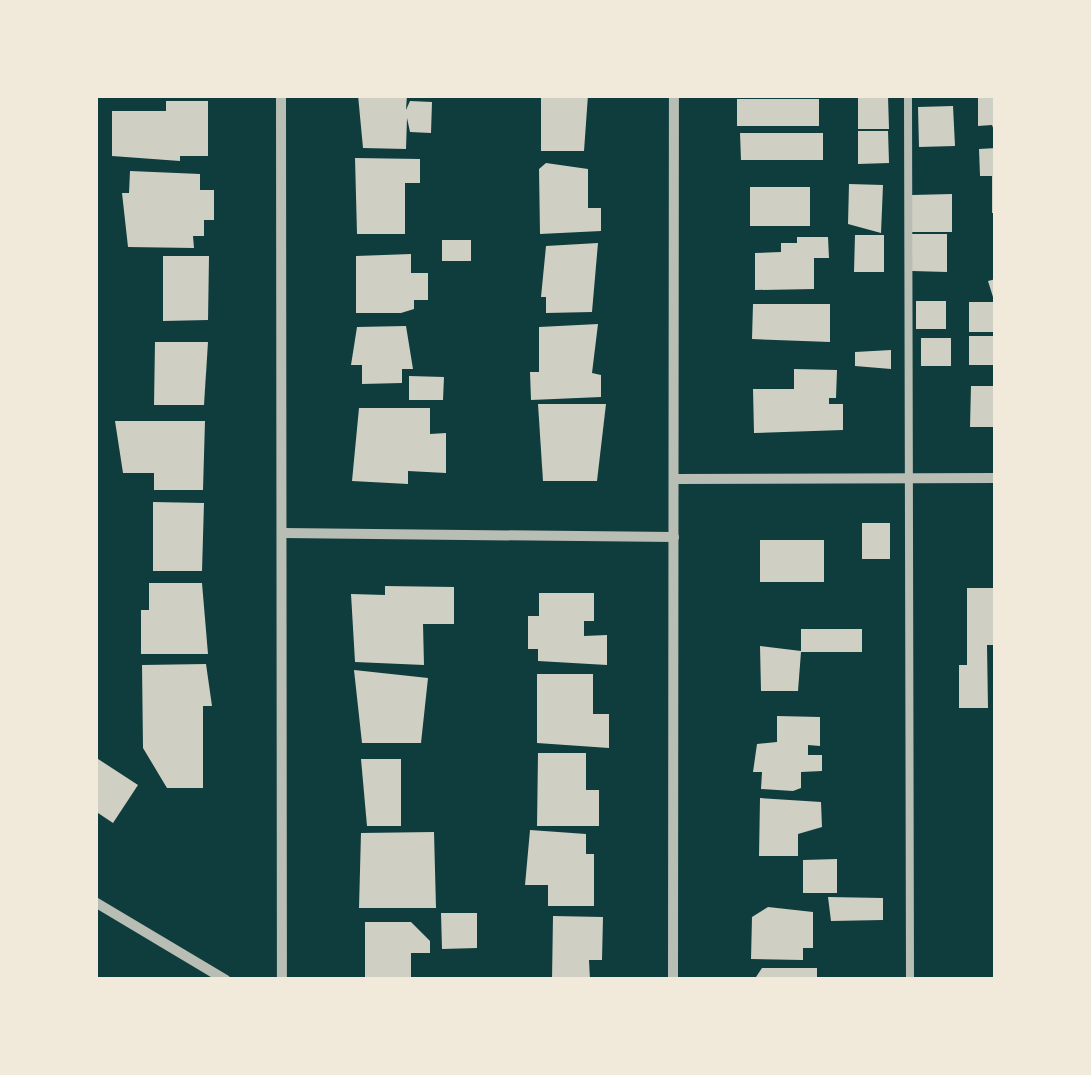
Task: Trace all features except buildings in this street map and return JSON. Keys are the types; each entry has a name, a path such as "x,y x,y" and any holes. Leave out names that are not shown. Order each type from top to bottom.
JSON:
{"street":[{"path":"281,95 282,980"},
{"path":"673,980 674,95"},
{"path":"676,479 996,478"},
{"path":"283,534 674,537"},
{"path":"95,902 226,980"}],"lane":[{"path":"908,95 910,980"}]}
